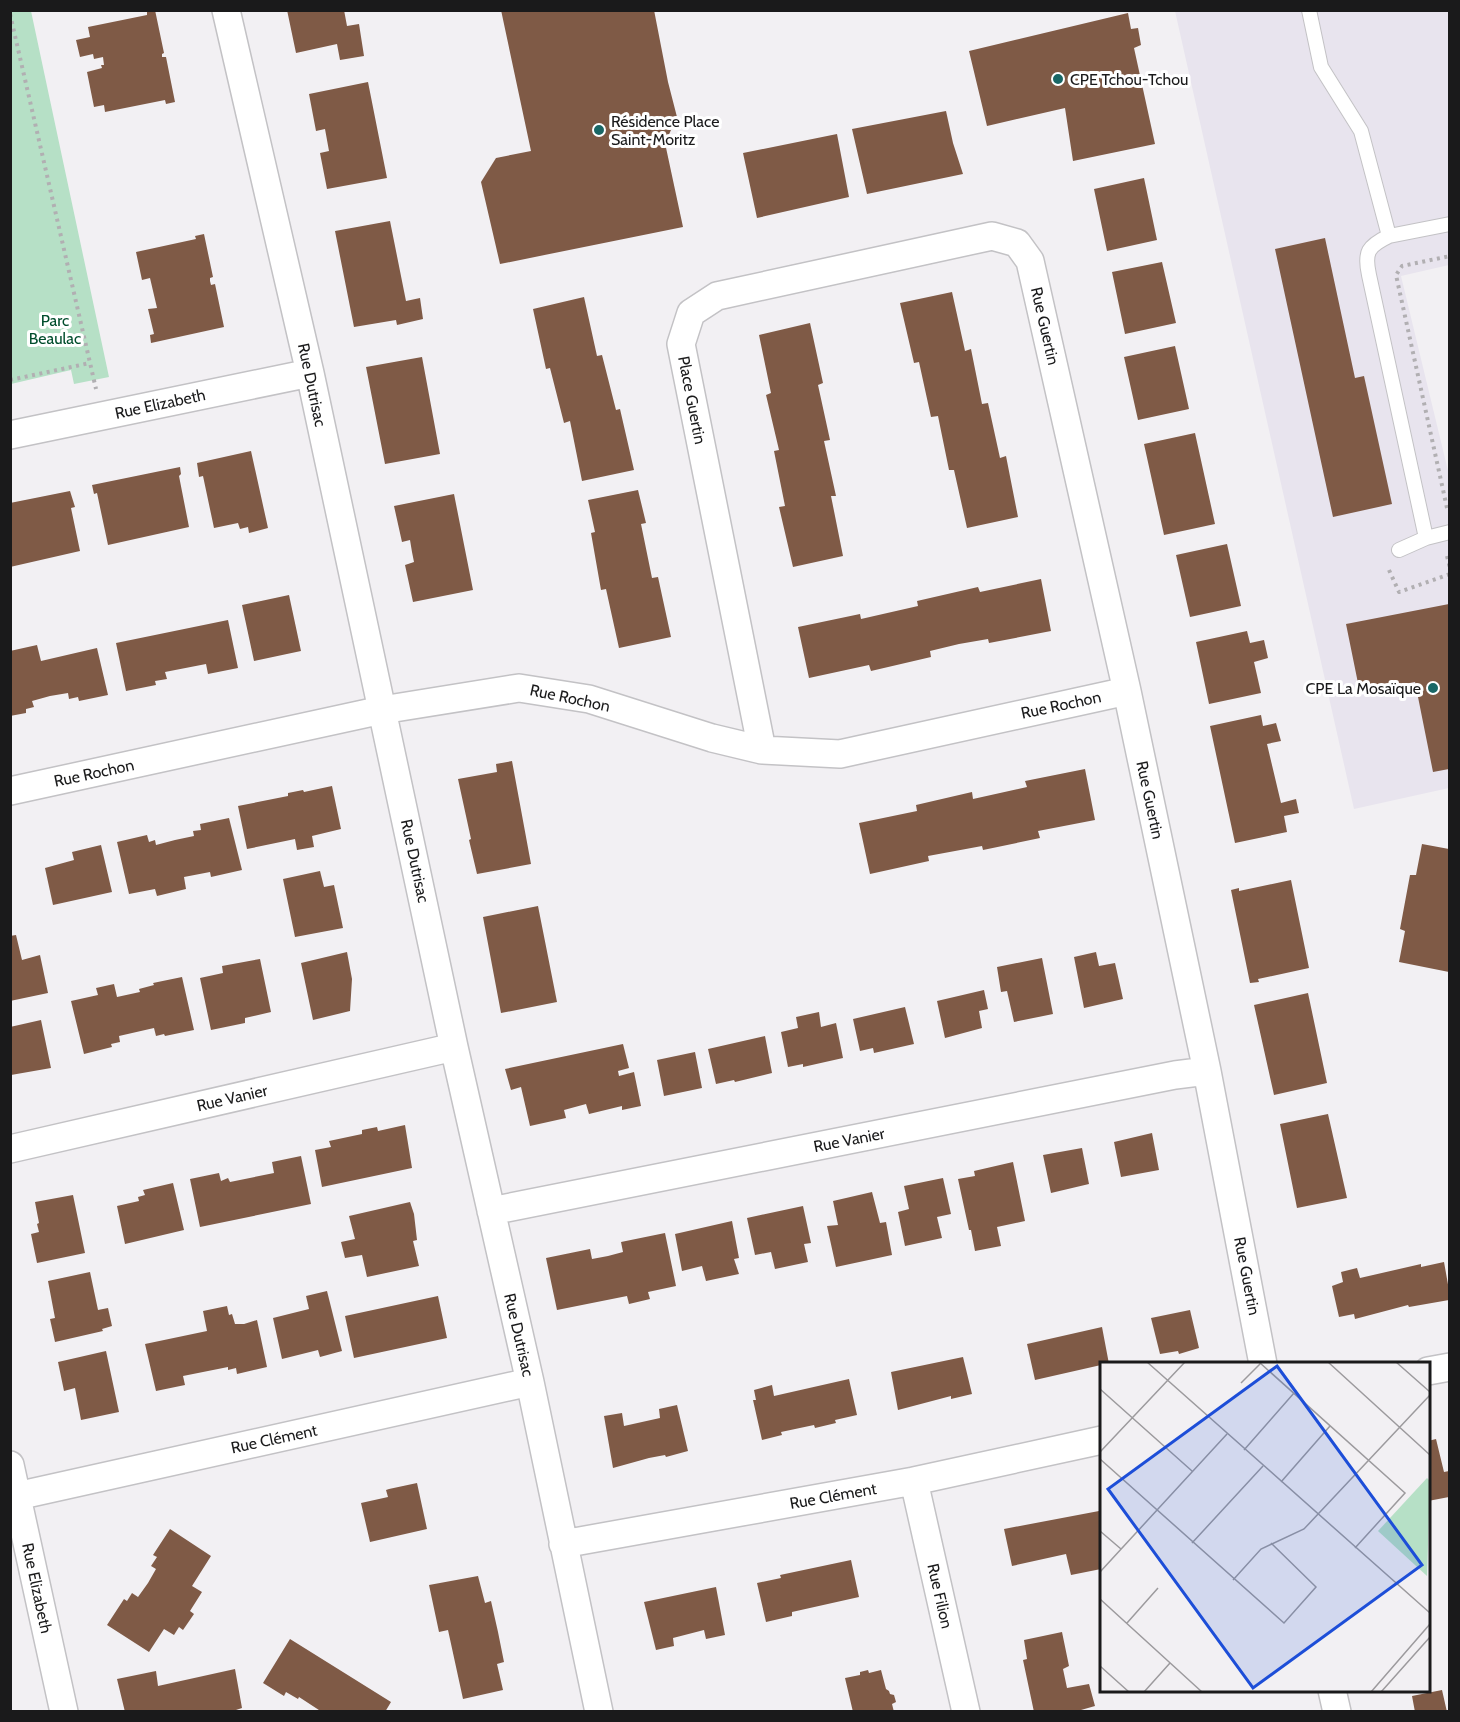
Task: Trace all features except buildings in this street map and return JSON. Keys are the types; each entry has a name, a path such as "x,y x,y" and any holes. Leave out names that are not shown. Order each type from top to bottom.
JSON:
{"street":[{"name":"Rue Dutrisac","path":"226,10 310,373 454,1047 530,1382 599,1712"},
{"name":"Place Guertin","path":"762,750 681,344 691,313 717,296 981,238 992,236 1017,243"},
{"name":"Rue Guertin","path":"1017,243 1030,261 1127,691 1207,1071 1263,1362"},
{"name":"Rue Elizabeth","path":"10,435 310,373"},
{"name":"Rue Rochon","path":"10,791 382,710 519,688 589,699 712,738 762,750 840,754 1127,691"},
{"name":"Rue Vanier","path":"10,1149 454,1047"},
{"name":"Rue Vanier","path":"491,1211 1175,1075 1207,1071"},
{"path":"1430,1371 1449,1367"},
{"name":"Rue Clément","path":"17,1496 530,1382"},
{"name":"Rue Clément","path":"563,1544 914,1481 1100,1440"},
{"name":"Rue Elizabeth","path":"10,1465 64,1712"},
{"name":"Rue Filion","path":"914,1481 966,1712"},
{"path":"1332,1692 1337,1712"}],"lane":[{"path":"1309,10 1321,67 1361,131 1389,236"},
{"path":"1426,537 1366,264 1368,252 1376,242 1389,236 1449,224"},
{"path":"1399,550 1426,537 1449,532"}],"path":[{"path":"10,14 102,417"},
{"path":"1447,508 1396,274 1402,266 1449,256"},
{"path":"10,380 90,363"},
{"path":"1447,556 1449,568"},
{"path":"1387,566 1399,592 1449,574"}],"shaded area":[{"path":"1175,11 1449,11 1449,265 1401,276 1449,475 1449,788 1354,809"}],"green space":[{"name":"Parc Beaulac","path":"10,11 31,11 109,377 74,384 71,370 11,384"}],"place":[{"name":"CPE Tchou-Tchou","path":"1058,79"},
{"name":"Résidence Place Saint-Moritz","path":"599,130"},
{"name":"CPE La Mosaïque","path":"1433,688"}]}
